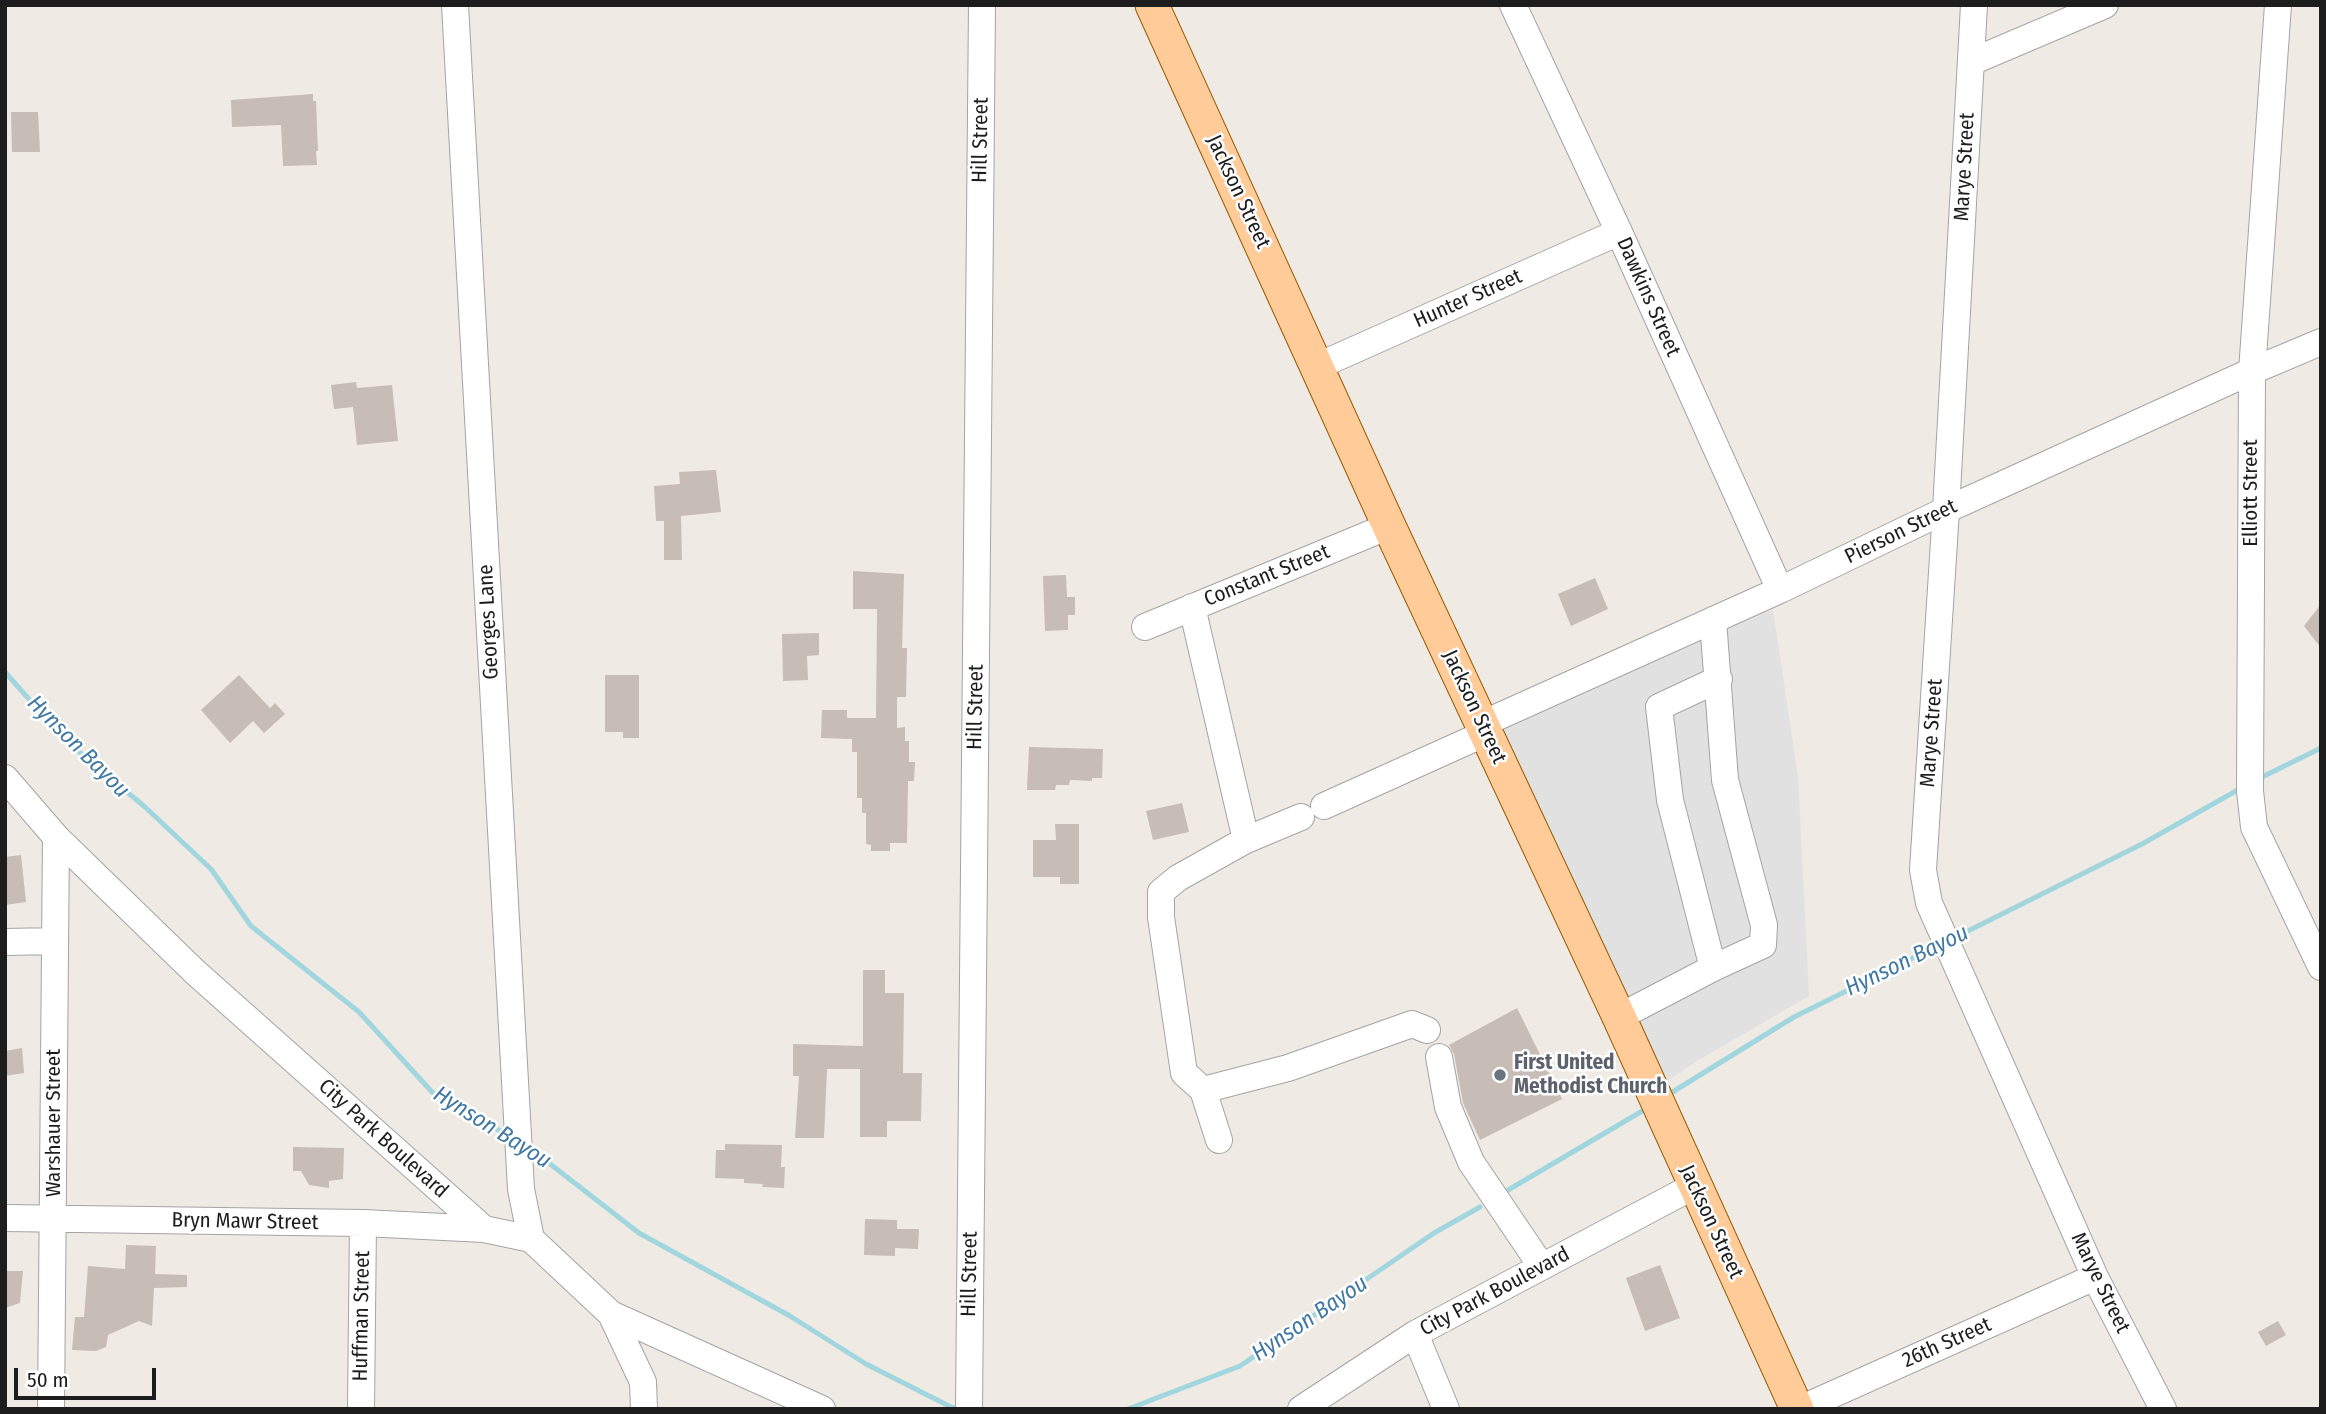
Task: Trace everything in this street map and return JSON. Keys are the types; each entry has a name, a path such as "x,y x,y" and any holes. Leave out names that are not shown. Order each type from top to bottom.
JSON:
{"main road":[{"name":"Jackson Street","path":"1152,5 1389,526 1619,1017 1798,1409"}],"street":[{"name":"Georges Lane","path":"455,5 521,1189 531,1238"},
{"name":"Hill Street","path":"969,1409 982,5"},
{"name":"Dawkins Street","path":"1513,5 1619,232 1780,590"},
{"name":"Marye Street","path":"1974,5 1923,870 1928,902 2095,1277 2163,1409"},
{"path":"1970,62 2105,5"},
{"name":"Elliott Street","path":"2278,5 2252,370 2250,792 2254,827 2321,967"},
{"name":"Hunter Street","path":"1318,366 1619,232"},
{"name":"Pierson Street","path":"1203,1090 1184,1073 1161,917 1161,892 1178,878 1246,840 1313,811 1946,510 2252,370 2321,342"},
{"name":"Constant Street","path":"1145,626 1389,526"},
{"path":"1192,607 1246,840"},
{"path":"1619,1017 1763,945 1764,925 1725,780 1713,620"},
{"path":"1713,968 1670,800 1659,708 1719,679"},
{"name":"City Park Boulevard","path":"5,778 56,837 195,972 484,1228 531,1238"},
{"name":"Warshauer Street","path":"51,1409 56,837"},
{"path":"5,942 55,941"},
{"path":"1219,1139 1203,1090 1288,1068 1412,1024 1427,1030"},
{"path":"1438,1057 1448,1107 1471,1162 1542,1266"},
{"name":"City Park Boulevard","path":"1301,1409 1415,1334 1694,1186"},
{"name":"Bryn Mawr Street","path":"5,1218 363,1223 484,1228"},
{"name":"Huffman Street","path":"361,1409 363,1223"},
{"path":"531,1238 611,1314 822,1409"},
{"name":"26th Street","path":"1798,1409 2095,1277"},
{"path":"611,1314 643,1382 644,1409"},
{"path":"1415,1334 1447,1409"}],"shaded area":[{"path":"1773,610 1798,777 1809,996 1666,1082 1499,730 1725,628"}],"building":[{"path":"313,94 313,101 316,101 317,165 283,166 281,125 232,127 231,100"},
{"path":"11,112 38,112 40,152 12,152"},
{"path":"356,382 357,388 392,385 398,441 357,445 353,407 334,409 331,385"},
{"path":"716,470 721,512 681,516 682,560 664,560 664,521 656,521 654,486 680,484 679,472"},
{"path":"853,571 904,574 902,648 907,648 906,697 897,697 897,728 905,727 905,741 909,741 909,762 915,762 914,781 908,781 907,843 890,843 890,851 871,851 871,845 866,844 866,813 862,813 862,798 857,798 857,752 852,752 852,739 821,738 822,710 847,710 847,718 876,718 877,609 853,609"},
{"path":"1066,575 1067,597 1075,597 1075,615 1068,615 1068,630 1045,631 1043,576"},
{"path":"1595,578 1608,609 1571,626 1558,594"},
{"path":"2321,604 2321,648 2304,626"},
{"path":"819,633 819,655 807,656 808,680 783,681 782,634"},
{"path":"239,675 270,708 275,703 285,714 264,733 253,721 230,743 201,710"},
{"path":"605,675 639,675 639,738 623,738 623,732 605,732"},
{"path":"1029,747 1103,749 1102,778 1092,778 1092,781 1070,780 1069,785 1056,785 1055,790 1027,790"},
{"path":"1182,803 1189,832 1153,840 1146,811"},
{"path":"1055,824 1079,824 1079,884 1060,884 1060,877 1033,877 1033,840 1056,840"},
{"path":"21,855 26,902 5,905 5,857"},
{"path":"863,970 885,970 885,993 904,993 903,1073 922,1073 921,1121 887,1121 887,1137 860,1137 860,1069 827,1069 824,1138 795,1138 799,1076 793,1076 793,1044 863,1046"},
{"name":"First United Methodist Church","path":"1517,1008 1562,1099 1480,1140 1463,1103 1454,1054 1449,1045"},
{"path":"22,1048 24,1073 5,1076 5,1051"},
{"path":"725,1144 782,1145 784,1188 744,1183 744,1179 715,1178 716,1150 725,1150"},
{"path":"293,1147 344,1148 343,1179 329,1181 329,1188 309,1185 301,1171 293,1171"},
{"path":"865,1219 897,1220 897,1229 919,1229 918,1249 895,1248 895,1256 864,1255"},
{"path":"126,1245 156,1246 155,1274 187,1275 187,1287 154,1288 152,1326 139,1321 108,1335 106,1347 96,1351 72,1350 75,1317 84,1317 88,1266 125,1269"},
{"path":"1660,1265 1680,1318 1645,1331 1626,1278"},
{"path":"5,1271 23,1271 20,1303 5,1308"},
{"path":"2278,1321 2286,1335 2266,1346 2258,1332"}],"waterway":[{"name":"Hynson Bayou","path":"5,672 65,740 145,807 211,869 251,926 359,1012 432,1092 509,1136"},
{"name":"Hynson Bayou","path":"2258,779 2321,748"},
{"name":"Hynson Bayou","path":"1954,938 2142,844 2243,787"},
{"name":"Hynson Bayou","path":"1666,1096 1794,1017 1939,945"},
{"name":"Hynson Bayou","path":"1503,1193 1649,1107"},
{"name":"Hynson Bayou","path":"527,1146 639,1233 790,1316 866,1364 959,1409"},
{"name":"Hynson Bayou","path":"1128,1409 1240,1366 1434,1233 1480,1207"}],"place":[{"name":"First United Methodist Church","path":"1500,1075"}]}
